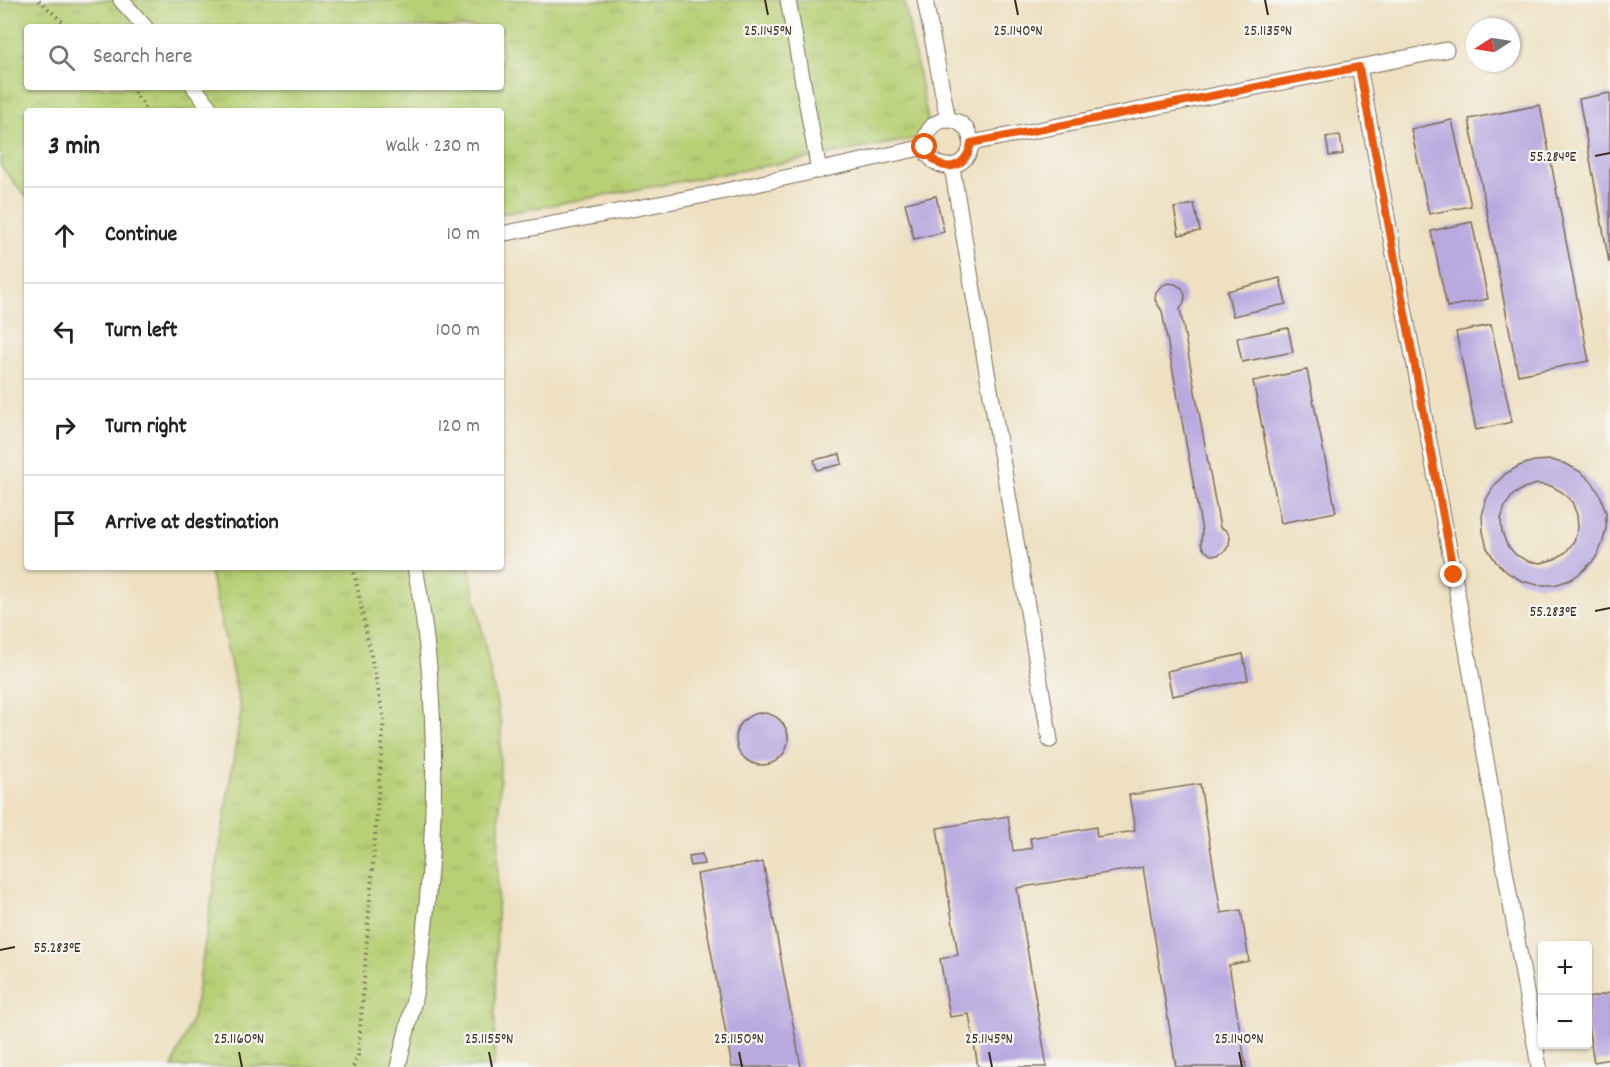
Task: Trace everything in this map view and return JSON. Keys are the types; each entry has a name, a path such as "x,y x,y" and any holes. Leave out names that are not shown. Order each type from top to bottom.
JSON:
{"lane":[{"path":"121,0 142,24"},
{"path":"788,0 819,171"},
{"path":"925,0 948,120"},
{"path":"971,143 1446,50"},
{"path":"1359,67 1454,575 1539,1067"},
{"path":"196,90 210,108"},
{"path":"948,120 959,123 968,131 971,143 969,154 962,162 952,167 940,165 930,158 925,147 930,129 948,120"},
{"path":"504,233 819,171 925,147"},
{"path":"952,167 1050,740"},
{"path":"398,1067 417,985 431,869 435,779 431,689 421,599 415,570"}],"path":[{"path":"39,0 65,24"},
{"path":"133,90 145,108"},
{"path":"353,1067 358,1057 384,719 354,570"}],"green space":[{"path":"0,0 904,0 931,136 504,213 504,108 24,108 24,194 0,165"},
{"path":"210,570 470,570 501,724 494,1067 172,1067 194,1013 241,711"}],"building":[{"path":"1610,93 1610,262 1609,262 1579,99"},
{"path":"1540,105 1589,361 1518,375 1469,119"},
{"path":"1452,120 1471,206 1429,214 1411,129"},
{"path":"1340,135 1343,154 1329,156 1326,137"},
{"path":"936,196 944,232 914,239 905,203"},
{"path":"1194,204 1200,231 1179,235 1174,208"},
{"path":"1472,222 1488,299 1447,307 1431,231"},
{"path":"1280,278 1286,304 1233,316 1227,291"},
{"path":"1168,283 1182,288 1185,295 1180,309 1220,528 1226,530 1230,537 1225,551 1218,555 1211,555 1204,550 1201,544 1202,531 1162,311 1155,300 1156,292"},
{"path":"1491,325 1512,422 1476,430 1456,332"},
{"path":"1288,328 1293,352 1242,362 1237,338"},
{"path":"1307,370 1336,512 1281,523 1253,381"},
{"path":"840,454 842,464 817,470 814,460"},
{"path":"1551,460 1566,464 1581,472 1593,483 1606,513 1606,529 1595,559 1570,580 1554,585 1538,585 1522,581 1508,573 1496,562 1487,548 1483,532 1482,516 1486,500 1494,486 1505,474 1534,461","holes":["1537,484 1551,486 1562,492 1572,502 1577,515 1578,528 1574,541 1566,552 1555,559 1541,563 1528,561 1516,555 1507,545 1502,532 1501,519 1505,506 1513,495"]},
{"path":"1243,654 1248,680 1172,696 1167,671"},
{"path":"762,713 772,715 780,721 786,729 788,739 786,749 780,757 772,763 762,765 752,763 744,757 738,749 736,739 738,729 744,721 752,715"},
{"path":"1200,784 1221,913 1241,910 1249,961 1229,965 1246,1067 1176,1067 1143,867 1017,888 1047,1067 978,1067 969,1014 950,1017 940,959 958,955 937,828 1008,816 1013,851 1032,848 1030,838 1096,827 1097,837 1135,831 1129,795"},
{"path":"702,854 704,864 690,866 689,856"},
{"path":"763,862 801,1067 732,1067 697,874"},
{"path":"1610,993 1610,1059 1594,1062 1592,1049 1592,997"}],"route":[{"path":"925,147 930,158 940,165 952,167 962,162 969,154 971,143 1359,67 1454,575"}]}
